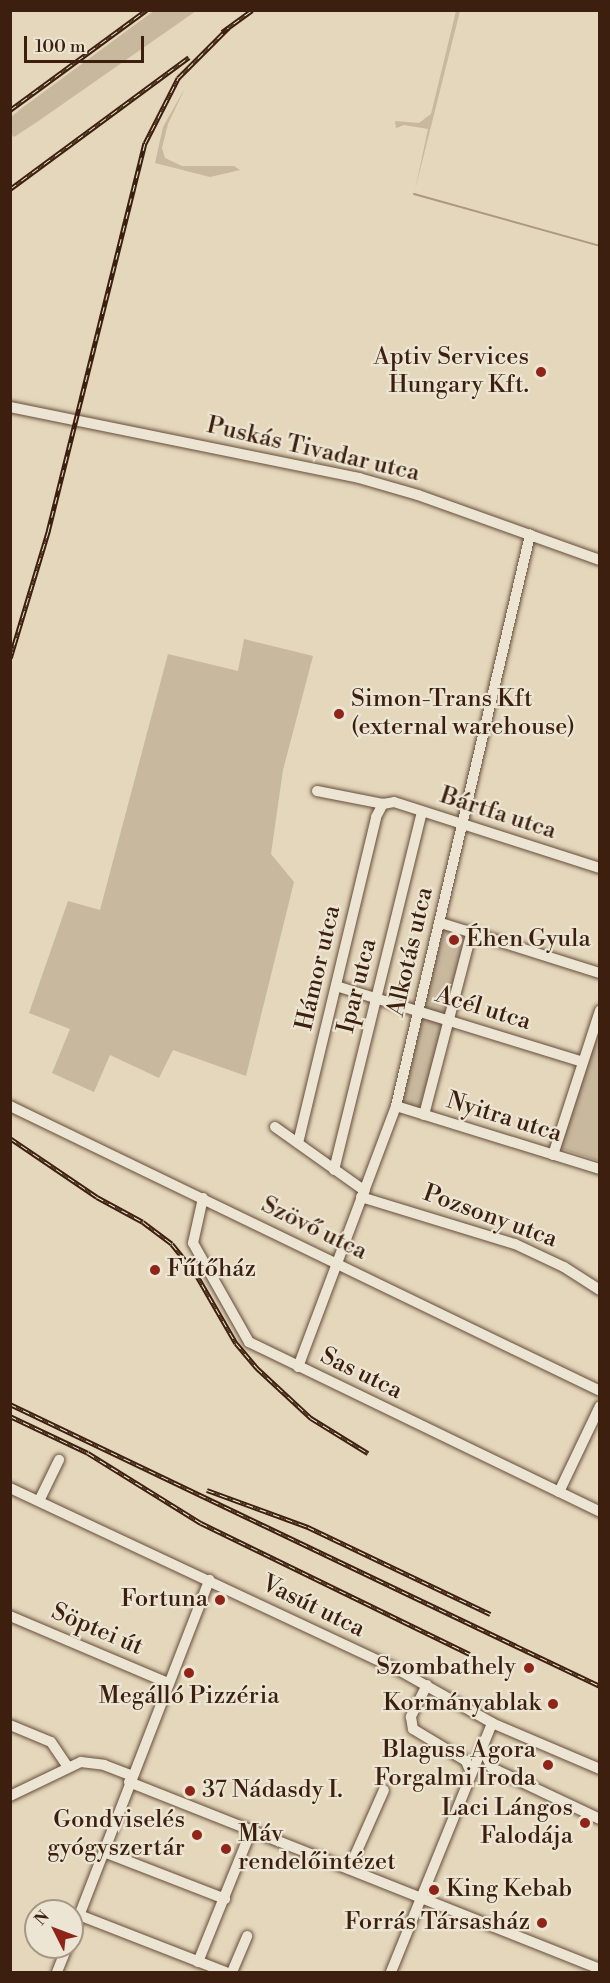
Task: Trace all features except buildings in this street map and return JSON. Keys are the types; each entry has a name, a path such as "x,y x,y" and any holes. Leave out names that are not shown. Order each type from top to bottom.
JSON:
{"street":[{"name":"Puskás Tivadar utca","path":"10,407 359,478 418,495 600,560"},
{"name":"Alkotás utca","path":"298,1367 396,1106 441,923 461,826 530,535"},
{"name":"Bártfa utca","path":"317,791 383,804 394,802 461,826 600,868"},
{"name":"Hámor utca","path":"298,1143 376,817 383,804"},
{"name":"Ipar utca","path":"334,1170 422,812"},
{"path":"441,923 600,973"},
{"path":"424,1114 472,931"},
{"name":"Acél utca","path":"336,986 583,1062"},
{"path":"553,1155 600,1010"},
{"name":"Szövő utca","path":"10,1106 600,1391"},
{"name":"Nyitra utca","path":"396,1106 600,1169"},
{"name":"Pozsony utca","path":"275,1127 363,1194 515,1245 564,1267 600,1290"},
{"name":"Sas utca","path":"203,1198 193,1243 238,1327 256,1347 600,1512"},
{"path":"559,1492 600,1406"},
{"path":"39,1501 59,1460"},
{"name":"Vasút utca","path":"10,1488 209,1580 427,1685 492,1723 600,1769"},
{"path":"84,1902 209,1580"},
{"name":"Söptei út","path":"10,1616 168,1683"},
{"path":"427,1685 411,1717 413,1729 466,1761 471,1773"},
{"path":"391,1972 492,1723"},
{"path":"10,1725 51,1742 67,1766"},
{"path":"482,1748 492,1768 600,1819"},
{"path":"10,1796 67,1766 92,1762 251,1831 598,1968"},
{"path":"471,1773 492,1768"},
{"path":"349,1869 384,1790"},
{"path":"198,1962 251,1831"},
{"path":"104,1852 225,1899"},
{"path":"84,1917 225,1972"},
{"path":"232,1972 246,1936"}],"shaded area":[{"path":"155,10 196,11 37,122 14,137 11,134 11,117"},
{"path":"456,11 460,11 415,190 428,129 404,125 396,128 395,121 419,123 431,114"},
{"path":"185,88 168,124 162,148 165,158 182,166 234,166 240,170 210,177 155,163 163,127"},
{"path":"244,639 313,656 283,770 271,854 294,882 246,1076 173,1050 159,1078 110,1055 94,1092 52,1073 70,1029 29,1013 68,901 100,910 168,654 238,671"},
{"path":"443,930 465,935 421,1109 400,1104"},
{"path":"599,1029 599,1161 559,1148"}],"waterway":[{"path":"414,194 600,246"}],"railway":[{"path":"10,110 146,10"},
{"path":"222,32 252,10"},
{"path":"10,658 48,531 145,143 178,78 228,28"},
{"path":"10,189 189,57"},
{"path":"10,1138 97,1197 143,1222 172,1244 195,1272 236,1343 257,1368 311,1418 368,1453"},
{"path":"10,1404 600,1686"},
{"path":"10,1416 88,1453 201,1523 470,1654"},
{"path":"207,1490 308,1527 490,1614"}],"place":[{"name":"Aptiv Services Hungary Kft.","path":"541,372"},
{"name":"Simon-Trans Kft (external warehouse)","path":"339,714"},
{"name":"Éhen Gyula","path":"454,940"},
{"name":"Fűtőház","path":"155,1270"},
{"name":"Fortuna","path":"220,1600"},
{"name":"Szombathely","path":"529,1668"},
{"name":"Megálló Pizzéria","path":"189,1673"},
{"name":"Kormányablak","path":"553,1704"},
{"name":"Blaguss Agora Forgalmi Iroda","path":"548,1765"},
{"name":"37 Nádasdy I.","path":"190,1791"},
{"name":"Laci Lángos Falodája","path":"585,1823"},
{"name":"Gondviselés gyógyszertár","path":"197,1835"},
{"name":"Máv rendelőintézet","path":"226,1849"},
{"name":"King Kebab","path":"434,1890"},
{"name":"Forrás Társasház","path":"542,1923"}]}
